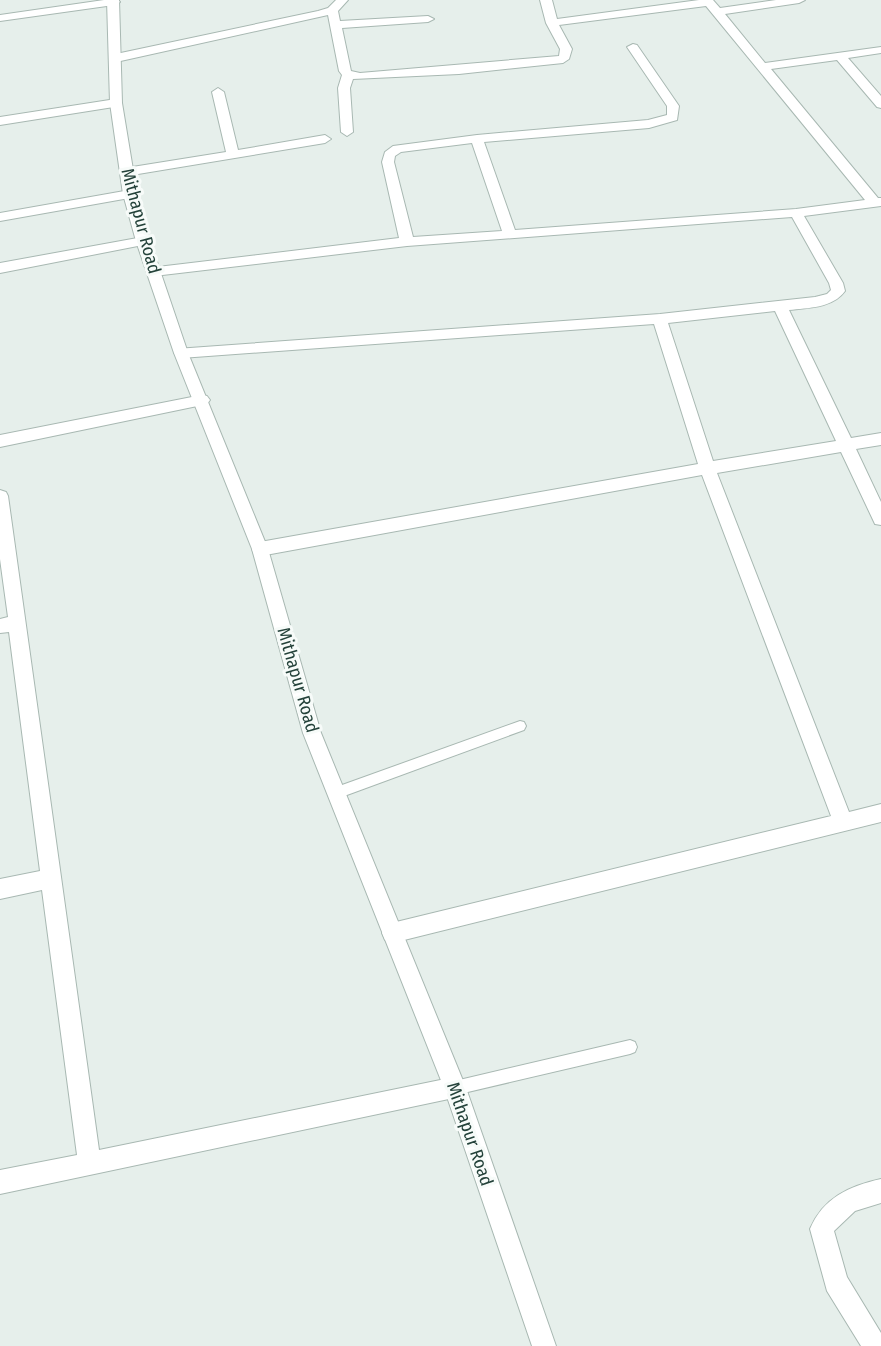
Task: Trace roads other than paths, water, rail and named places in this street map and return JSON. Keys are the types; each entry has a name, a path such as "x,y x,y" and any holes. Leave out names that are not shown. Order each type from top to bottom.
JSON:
{"street":[{"path":"116,58 332,10 342,0"},
{"path":"348,75 360,77 459,70 555,61 563,58 566,49 552,22 546,0"},
{"path":"552,22 711,5 799,0"},
{"path":"0,18 113,1"},
{"name":"Mithapur Road","path":"113,1 116,103 130,194 143,241 181,353 202,400 260,549 312,733 455,1088 544,1346"},
{"path":"711,5 878,203"},
{"path":"332,10 348,75 344,88 347,132"},
{"path":"337,25 428,19"},
{"path":"406,242 389,155 397,149 477,139 649,124 673,117 673,106 633,47"},
{"path":"763,67 881,50"},
{"path":"840,56 881,104"},
{"path":"218,92 233,154"},
{"path":"0,121 116,103"},
{"path":"126,172 325,139"},
{"path":"477,139 511,236"},
{"path":"0,217 130,194"},
{"path":"154,271 406,242 511,236 796,213 878,203"},
{"path":"181,353 660,319 815,302 832,297 838,291 836,283 796,213"},
{"path":"0,268 143,241"},
{"path":"780,306 881,519"},
{"path":"660,319 708,469 843,822"},
{"path":"0,441 202,400"},
{"path":"260,549 556,494 881,439"},
{"path":"0,496 9,624 52,878 88,1162"},
{"path":"392,933 881,813"},
{"path":"0,889 52,878"},
{"path":"0,1182 455,1088"},
{"path":"875,1346 836,1282 822,1229 829,1213 860,1195 881,1191"}],"lane":[{"path":"336,793 520,726"},
{"path":"455,1088 630,1047"}]}
